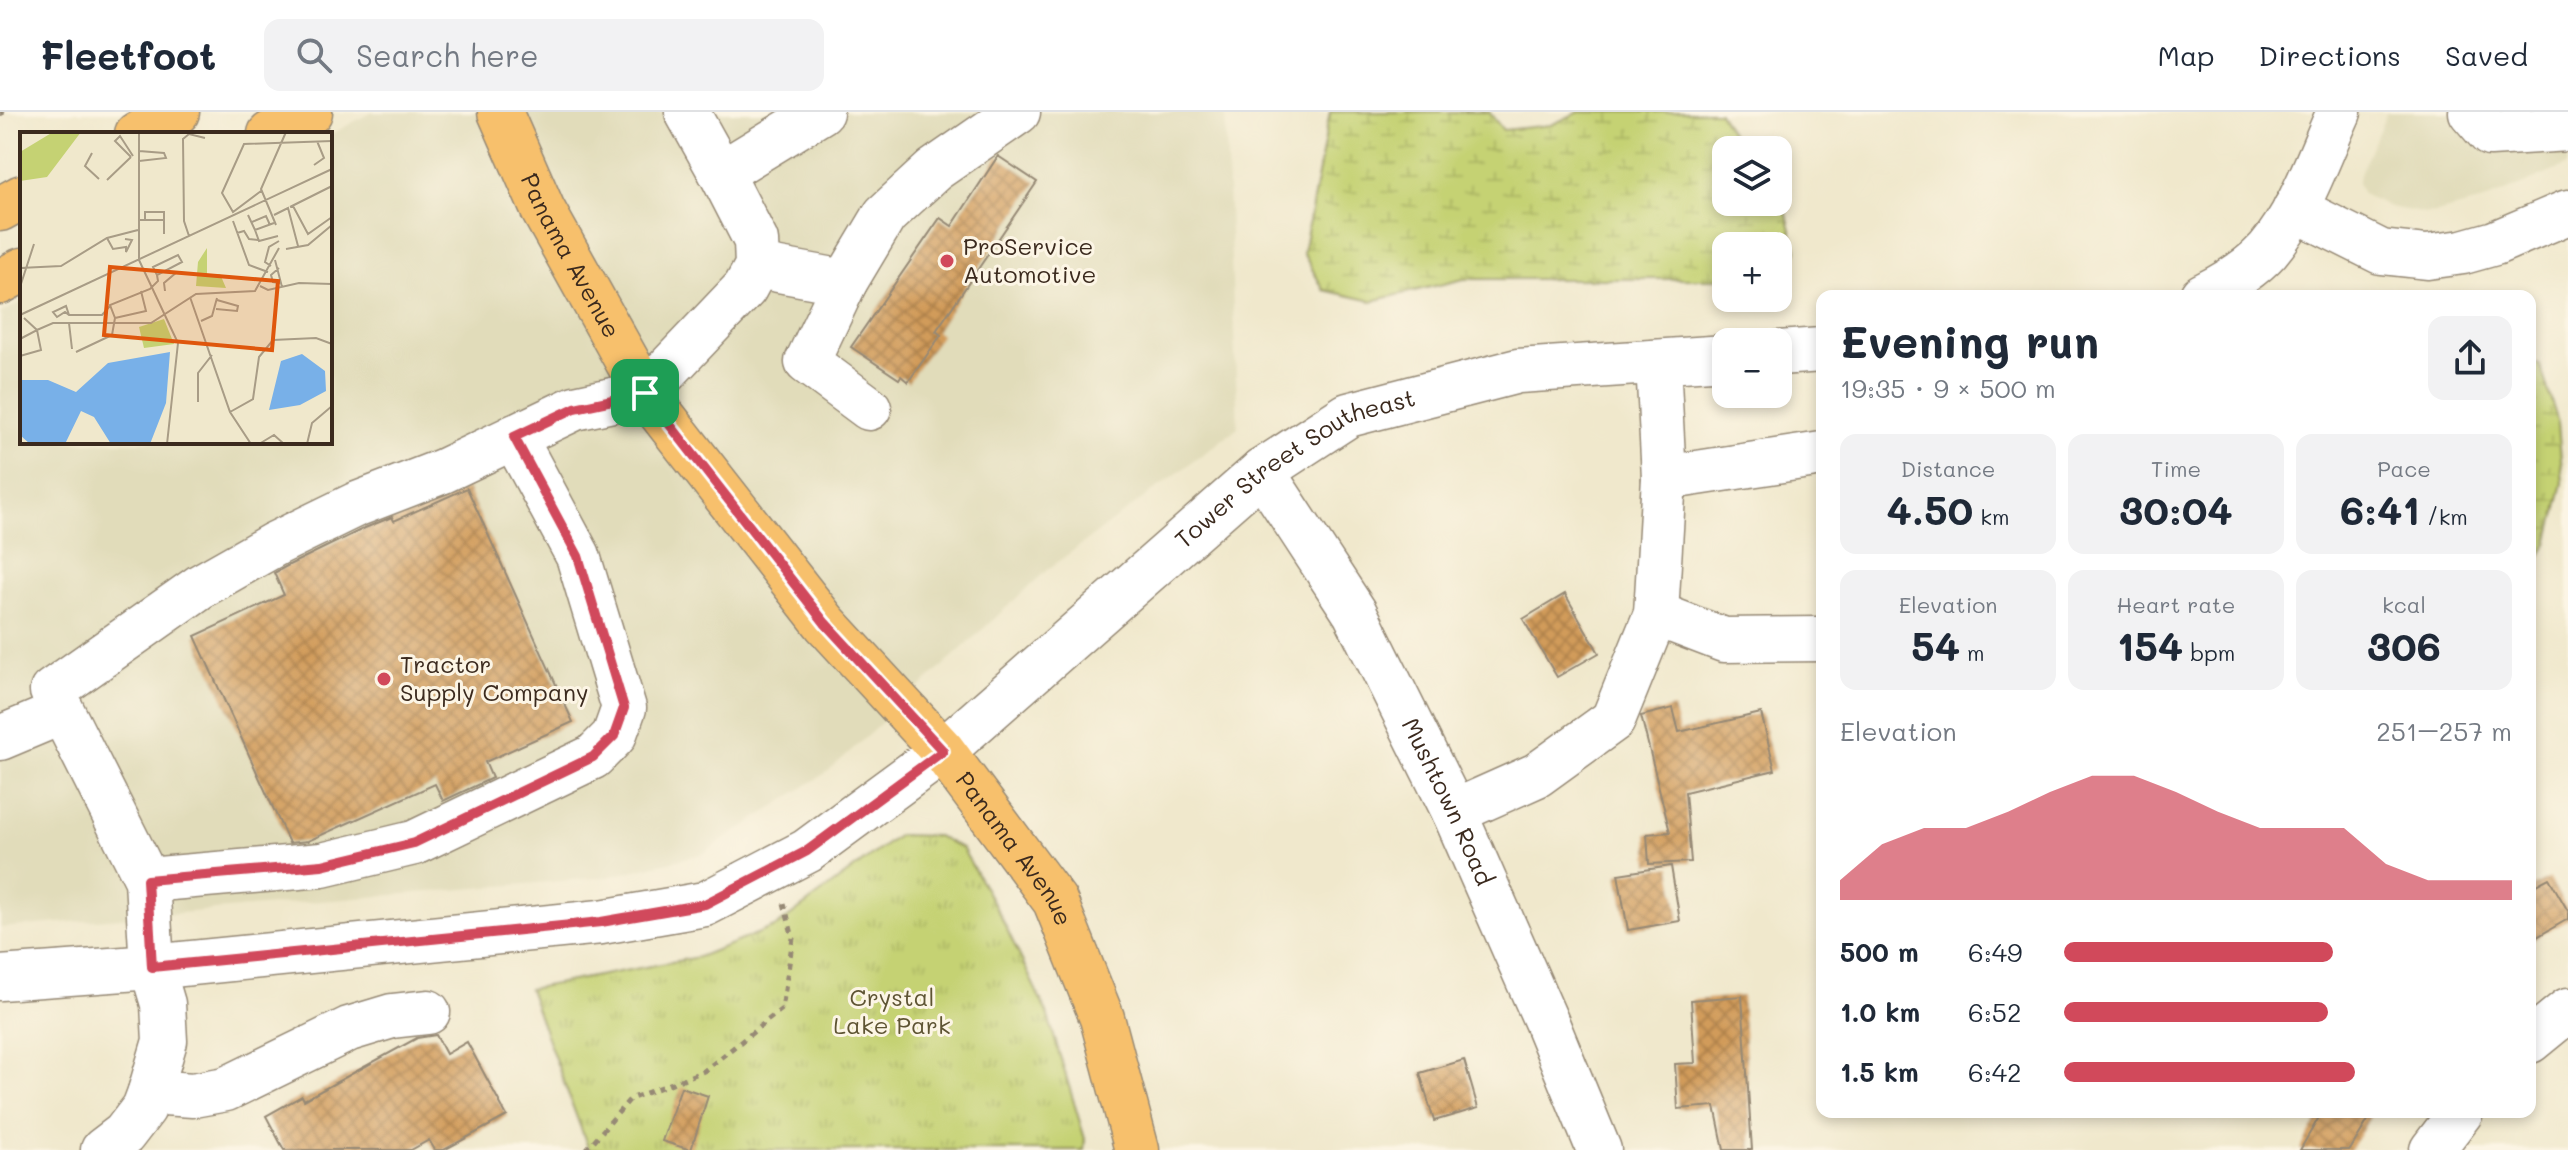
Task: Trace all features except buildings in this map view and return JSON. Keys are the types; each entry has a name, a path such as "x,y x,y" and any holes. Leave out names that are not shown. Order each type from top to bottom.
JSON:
{"main road":[{"path":"141,132 177,112"},
{"path":"274,132 310,112"},
{"name":"Panama Avenue","path":"500,112 543,210 645,393 825,623 943,751 1055,901 1102,1018 1137,1150"},
{"path":"0,209 20,198"},
{"path":"0,282 20,271"}],"street":[{"path":"103,1150 124,1134 144,1108 165,1041 163,1004 152,967 147,880 52,691 201,586 275,544 355,505 443,471 575,408 645,393 745,288 757,266 756,241 687,112"},
{"path":"721,173 821,112"},
{"path":"869,408 807,362 845,282 885,215 934,170 1018,112"},
{"path":"2214,290 2266,251 2295,209 2339,112"},
{"path":"2471,112 2490,134 2568,129"},
{"path":"2295,209 2381,252 2427,257 2495,243 2568,212"},
{"path":"757,266 845,282"},
{"path":"1792,352 1816,350"},
{"name":"Tower Street Southeast","path":"0,978 152,967 601,922 705,904 807,851 943,751 1262,471 1348,415 1518,371 1712,358"},
{"path":"1454,812 1537,775 1613,720 1656,614 1664,478 1658,362"},
{"path":"147,880 322,865 414,843 593,757 614,736 624,708 578,556 514,437"},
{"path":"1664,478 1816,455"},
{"name":"Mushtown Road","path":"1262,471 1355,613 1454,812 1522,964 1599,1150"},
{"path":"1656,614 1724,640 1816,639"},
{"path":"0,738 62,712"},
{"path":"2536,1036 2568,1010"},
{"path":"150,1092 193,1095 226,1089 349,1029 392,1016 428,1012"},
{"path":"2432,1150 2456,1118"}],"path":[{"path":"586,1150 630,1099 704,1071 782,1009 793,938 776,867"}],"shaded area":[{"path":"372,112 1225,112 1238,428 1047,570 830,770 702,854 607,877 0,928 0,314 20,303 20,444 332,444 332,134"},
{"path":"2387,112 2568,112 2568,165 2483,201 2436,213 2390,207 2364,195 2358,185"}],"green space":[{"path":"1330,112 1489,112 1503,130 1551,125 1579,112 1719,112 1733,136 1712,136 1712,216 1787,216 1792,232 1712,232 1712,279 1464,279 1372,301 1324,290 1303,253"},
{"path":"1792,233 1797,252 1792,261"},
{"path":"2536,364 2540,365 2558,423 2563,483 2548,543 2536,563"},
{"name":"Crystal Lake Park","path":"899,835 937,836 962,848 1001,917 1047,1013 1085,1139 1084,1150 589,1150 529,989 698,957 777,926"}],"place":[{"name":"ProService Automotive","path":"947,261"},
{"name":"Tractor Supply Company","path":"384,679"}],"route":[{"path":"645,393 825,623 943,751 807,851 705,904 601,922 152,967 147,880 322,865 414,843 593,757 614,736 624,708 578,556 514,437 575,408 645,393"}]}
